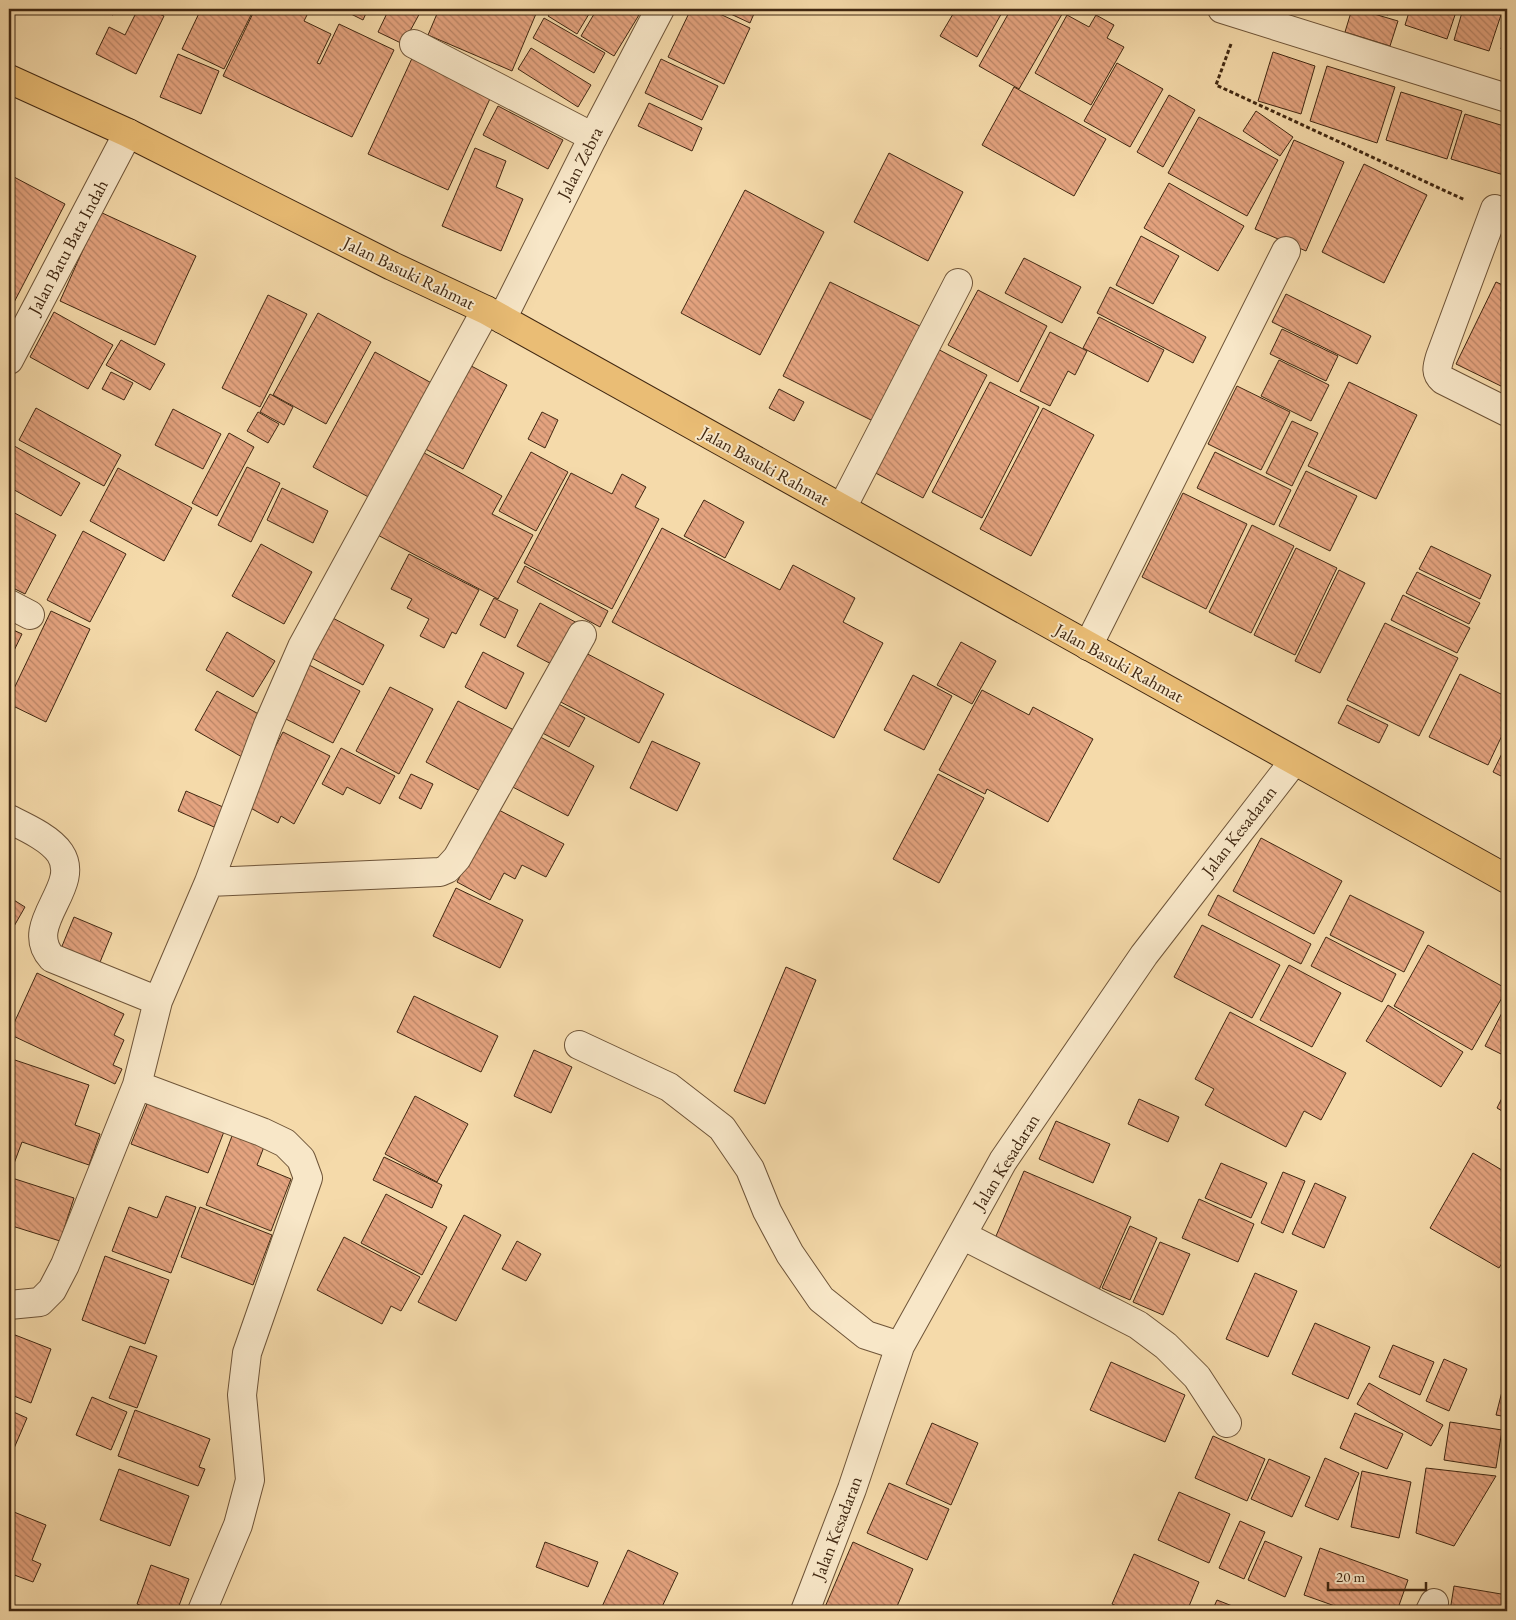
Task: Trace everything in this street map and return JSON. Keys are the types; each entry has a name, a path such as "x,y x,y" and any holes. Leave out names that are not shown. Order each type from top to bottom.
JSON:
{"highway":[{"name":"Jalan Basuki Rahmat","path":"9,79 128,133 392,266 494,315 1507,879"}],"street":[{"name":"Jalan Zebra","path":"9,1305 40,1302 52,1290 65,1265 137,1085 158,1001 209,882 262,742 302,647 494,315 593,138 660,9"},
{"path":"1232,12 1507,98"},
{"path":"414,44 593,138"},
{"name":"Jalan Batu Bata Indah","path":"9,360 128,133"},
{"path":"1492,208 1440,358 1437,372 1443,380 1507,412"},
{"path":"1088,646 1286,251"},
{"path":"842,508 958,283"},
{"path":"209,882 440,872 447,869 457,858 582,635"},
{"name":"Jalan Kesadaran","path":"805,1611 852,1489 900,1346 1003,1162 1144,954 1294,761"},
{"path":"9,819 38,834 62,856 65,872 64,881 46,919 43,942 47,953 52,958 158,1001"},
{"path":"579,1045 669,1087 722,1128 750,1169 767,1211 790,1254 821,1299 866,1335 900,1346"},
{"path":"137,1085 262,1132 285,1144 301,1159 308,1178 246,1353 242,1395 250,1480 238,1526 202,1611"},
{"path":"962,1235 1138,1325 1166,1346 1197,1377 1227,1423"}],"path":[{"path":"1232,12 1216,85 1492,208"}],"building":[{"path":"99,9 116,9 113,15"},
{"path":"138,9 147,9 164,16 136,74 96,54 109,27 125,35"},
{"path":"201,9 238,9 251,15 224,69 182,49"},
{"path":"255,9 310,9 304,21 331,34 317,63 320,64 339,24 394,50 352,137 223,76"},
{"path":"341,9 368,9 363,20"},
{"path":"389,9 422,9 403,44 378,32"},
{"path":"439,9 538,9 512,71 428,35"},
{"path":"553,9 592,9 577,34 548,16"},
{"path":"597,9 642,10 614,56 581,36"},
{"path":"691,9 709,9 750,28 724,84 668,57"},
{"path":"720,9 756,9 750,23"},
{"path":"956,9 1004,9 977,57 940,36"},
{"path":"1011,9 1065,9 1019,89 979,66"},
{"path":"1352,9 1398,21 1390,46 1345,32"},
{"path":"1367,9 1390,9 1388,15"},
{"path":"1410,9 1457,9 1447,39 1405,25"},
{"path":"1463,9 1503,9 1489,51 1454,40"},
{"path":"1067,15 1089,27 1096,15 1114,25 1107,38 1124,47 1091,105 1035,73"},
{"path":"544,18 605,53 594,73 533,38"},
{"path":"1507,28 1507,51 1501,49"},
{"path":"531,48 591,85 578,107 518,69"},
{"path":"1273,52 1315,66 1301,114 1258,101"},
{"path":"178,54 219,71 201,114 160,97"},
{"path":"414,54 494,90 448,190 368,154"},
{"path":"661,59 718,86 702,120 645,93"},
{"path":"1117,63 1163,89 1130,147 1084,121"},
{"path":"1327,66 1395,87 1377,143 1310,121"},
{"path":"1014,87 1106,139 1074,196 982,145"},
{"path":"1401,92 1462,111 1447,159 1386,140"},
{"path":"1169,95 1195,110 1163,167 1137,152"},
{"path":"649,103 702,128 692,151 638,126"},
{"path":"498,106 563,140 548,169 483,135"},
{"path":"1256,111 1293,137 1280,156 1243,131"},
{"path":"1465,114 1507,127 1507,176 1451,159"},
{"path":"1199,117 1278,160 1247,216 1168,173"},
{"path":"1294,140 1344,162 1306,251 1255,229"},
{"path":"475,148 506,161 496,187 523,199 501,251 442,226"},
{"path":"889,153 963,192 928,261 854,222"},
{"path":"1364,164 1427,195 1384,283 1322,252"},
{"path":"14,177 65,204 9,312 9,186"},
{"path":"1169,183 1244,226 1218,271 1144,228"},
{"path":"745,190 824,232 760,355 681,313"},
{"path":"100,212 196,256 155,345 60,301"},
{"path":"1141,236 1179,256 1153,304 1116,285"},
{"path":"1024,258 1081,287 1062,323 1005,293"},
{"path":"830,282 926,329 879,424 783,376"},
{"path":"1496,282 1507,287 1507,389 1456,364"},
{"path":"1110,287 1206,337 1193,363 1097,313"},
{"path":"978,290 1047,326 1018,382 948,345"},
{"path":"1286,294 1371,336 1357,364 1272,322"},
{"path":"268,295 307,314 260,407 222,388"},
{"path":"54,312 113,345 88,389 30,357"},
{"path":"318,313 371,342 326,424 273,395"},
{"path":"1099,317 1164,350 1148,382 1083,348"},
{"path":"1282,329 1338,356 1326,381 1270,354"},
{"path":"1050,332 1087,351 1075,375 1068,371 1050,406 1020,391"},
{"path":"121,340 165,364 150,390 106,365"},
{"path":"930,345 987,375 923,498 866,468"},
{"path":"375,352 437,386 374,500 313,467"},
{"path":"460,360 507,385 463,469 416,444"},
{"path":"1279,360 1329,385 1311,421 1261,396"},
{"path":"111,372 133,383 124,400 102,389"},
{"path":"990,382 1039,407 982,518 932,492"},
{"path":"1349,382 1417,415 1376,499 1308,466"},
{"path":"1237,386 1290,412 1261,470 1208,444"},
{"path":"779,389 804,402 794,421 769,408"},
{"path":"270,394 293,407 284,425 260,412"},
{"path":"36,408 121,455 104,486 19,440"},
{"path":"1043,408 1094,435 1031,556 980,529"},
{"path":"173,409 221,434 203,469 155,445"},
{"path":"258,412 279,424 268,443 247,431"},
{"path":"542,412 558,420 545,448 528,439"},
{"path":"1292,421 1318,433 1292,486 1266,473"},
{"path":"229,433 254,447 217,516 192,503"},
{"path":"9,443 80,483 61,516 9,487"},
{"path":"417,449 502,496 492,514 533,535 498,599 372,532"},
{"path":"531,452 568,472 536,531 499,511"},
{"path":"1215,452 1291,490 1274,525 1197,488"},
{"path":"247,467 280,483 251,542 218,525"},
{"path":"118,468 192,508 164,561 90,521"},
{"path":"1306,471 1357,496 1330,551 1279,526"},
{"path":"571,473 612,494 622,474 646,487 635,507 659,519 612,609 524,563"},
{"path":"282,488 328,511 313,543 267,520"},
{"path":"1183,493 1247,524 1206,609 1142,577"},
{"path":"704,500 744,522 725,558 684,536"},
{"path":"9,510 56,535 25,594 9,586"},
{"path":"1252,525 1294,546 1251,633 1209,612"},
{"path":"662,528 780,590 793,565 855,598 843,622 883,643 834,738 612,622"},
{"path":"83,531 126,554 90,622 47,600"},
{"path":"261,544 312,572 284,624 232,596"},
{"path":"1431,546 1491,575 1480,599 1419,569"},
{"path":"1296,548 1337,568 1295,655 1254,635"},
{"path":"409,554 479,590 456,634 452,632 444,648 420,636 429,619 407,608 412,599 391,589"},
{"path":"525,566 608,611 600,627 517,582"},
{"path":"1339,570 1365,583 1320,673 1295,661"},
{"path":"1417,572 1480,603 1469,624 1406,593"},
{"path":"1403,595 1470,628 1457,653 1391,620"},
{"path":"494,598 518,610 505,638 480,625"},
{"path":"540,603 579,624 557,667 517,646"},
{"path":"51,611 90,629 46,722 9,704 9,699"},
{"path":"329,616 384,645 363,685 308,656"},
{"path":"1385,623 1458,658 1419,736 1347,700"},
{"path":"9,628 22,634 9,661"},
{"path":"227,632 275,661 253,697 206,670"},
{"path":"961,642 996,661 972,704 937,685"},
{"path":"580,650 664,694 639,743 555,699"},
{"path":"483,652 524,673 506,709 465,687"},
{"path":"307,664 360,691 333,743 280,716"},
{"path":"1460,674 1507,697 1507,725 1488,765 1429,737"},
{"path":"913,675 952,696 924,750 884,730"},
{"path":"390,687 433,709 399,774 356,751"},
{"path":"982,690 1029,715 1033,707 1093,739 1048,822 987,789 985,794 939,770"},
{"path":"217,691 264,717 242,757 195,730"},
{"path":"549,699 585,718 569,747 533,728"},
{"path":"458,701 514,730 482,792 426,762"},
{"path":"1347,705 1388,725 1379,743 1338,723"},
{"path":"283,732 330,756 294,824 281,816 278,823 245,805"},
{"path":"533,733 594,766 568,816 507,784"},
{"path":"652,741 700,763 677,811 630,788"},
{"path":"1507,743 1507,779 1493,772"},
{"path":"341,748 395,776 380,804 347,787 343,795 322,784"},
{"path":"411,774 433,784 421,809 399,798"},
{"path":"938,774 984,798 939,883 893,859"},
{"path":"186,791 223,807 214,827 178,811"},
{"path":"495,808 564,844 546,877 522,865 515,879 504,873 490,900 457,882"},
{"path":"1261,838 1342,881 1314,934 1233,891"},
{"path":"456,888 523,920 500,968 433,936"},
{"path":"1218,895 1311,944 1301,964 1208,915"},
{"path":"1350,895 1424,932 1404,972 1330,935"},
{"path":"9,897 25,907 9,935"},
{"path":"74,917 112,933 98,967 60,951"},
{"path":"1202,925 1280,965 1252,1018 1174,977"},
{"path":"1326,937 1396,974 1382,1002 1311,966"},
{"path":"1428,945 1507,989 1472,1050 1394,1006"},
{"path":"1289,965 1341,993 1312,1047 1260,1020"},
{"path":"786,967 816,980 765,1104 734,1091"},
{"path":"37,973 124,1014 114,1035 124,1040 113,1065 122,1069 115,1084 9,1034"},
{"path":"414,996 498,1036 481,1072 397,1032"},
{"path":"1507,1003 1507,1057 1485,1046"},
{"path":"1388,1005 1463,1052 1441,1087 1366,1041"},
{"path":"1230,1012 1346,1073 1321,1120 1304,1111 1286,1147 1205,1105 1214,1089 1195,1079"},
{"path":"534,1050 572,1067 551,1113 514,1096"},
{"path":"9,1058 89,1085 75,1125 100,1134 89,1165 22,1142 12,1169 9,1168"},
{"path":"1507,1088 1507,1114 1497,1108"},
{"path":"415,1096 468,1124 437,1182 385,1154"},
{"path":"149,1099 225,1129 208,1173 131,1144"},
{"path":"1139,1099 1179,1117 1168,1142 1128,1124"},
{"path":"1056,1121 1110,1144 1093,1183 1039,1159"},
{"path":"235,1128 267,1139 257,1165 291,1179 271,1231 206,1205"},
{"path":"1473,1153 1507,1173 1507,1255 1499,1268 1430,1228"},
{"path":"384,1157 442,1185 432,1208 373,1180"},
{"path":"1221,1163 1267,1183 1251,1218 1205,1198"},
{"path":"1024,1171 1131,1217 1099,1290 993,1243"},
{"path":"1283,1172 1305,1181 1283,1233 1261,1223"},
{"path":"9,1177 74,1198 60,1241 9,1225"},
{"path":"1315,1183 1346,1197 1324,1248 1292,1234"},
{"path":"386,1194 447,1227 422,1275 361,1243"},
{"path":"166,1196 196,1207 171,1273 112,1251 129,1207 157,1218"},
{"path":"1199,1199 1254,1224 1238,1262 1182,1238"},
{"path":"200,1207 272,1235 253,1285 181,1257"},
{"path":"464,1215 501,1235 456,1321 418,1302"},
{"path":"1130,1226 1157,1238 1130,1300 1102,1288"},
{"path":"344,1237 420,1277 401,1311 391,1306 382,1324 317,1290"},
{"path":"517,1241 541,1254 526,1281 502,1269"},
{"path":"1160,1242 1190,1254 1163,1315 1133,1302"},
{"path":"105,1256 169,1280 145,1344 82,1320"},
{"path":"1255,1273 1297,1291 1268,1357 1226,1339"},
{"path":"1315,1323 1370,1347 1348,1399 1292,1374"},
{"path":"10,1333 51,1349 31,1403 9,1394"},
{"path":"1393,1345 1434,1362 1420,1395 1379,1377"},
{"path":"130,1346 157,1356 137,1408 109,1398"},
{"path":"1444,1359 1467,1369 1449,1411 1426,1401"},
{"path":"1111,1362 1185,1395 1165,1442 1090,1410"},
{"path":"1507,1372 1507,1417 1496,1415"},
{"path":"1369,1383 1443,1425 1431,1446 1357,1404"},
{"path":"92,1397 127,1412 111,1450 76,1435"},
{"path":"9,1410 27,1418 9,1460"},
{"path":"135,1410 210,1439 199,1467 205,1469 198,1486 118,1456"},
{"path":"1355,1413 1403,1434 1387,1469 1340,1448"},
{"path":"1450,1422 1502,1430 1496,1468 1444,1460"},
{"path":"932,1423 978,1443 951,1505 906,1484"},
{"path":"1213,1436 1265,1459 1247,1501 1195,1478"},
{"path":"1325,1458 1359,1473 1338,1520 1305,1506"},
{"path":"1269,1459 1310,1477 1292,1517 1251,1499"},
{"path":"1426,1468 1496,1476 1454,1546 1416,1533"},
{"path":"119,1469 189,1496 170,1546 100,1520"},
{"path":"1362,1471 1411,1482 1399,1538 1351,1527"},
{"path":"889,1483 949,1509 927,1560 867,1533"},
{"path":"1179,1492 1230,1514 1209,1563 1158,1540"},
{"path":"9,1510 46,1525 32,1560 41,1564 33,1582 9,1573"},
{"path":"1240,1521 1265,1532 1244,1579 1219,1568"},
{"path":"1265,1541 1302,1557 1285,1597 1248,1580"},
{"path":"545,1542 598,1562 588,1587 536,1567"},
{"path":"853,1542 913,1569 895,1611 834,1611 825,1607"},
{"path":"1320,1548 1408,1580 1397,1611 1349,1611 1304,1595"},
{"path":"628,1550 678,1573 660,1611 600,1611"},
{"path":"1134,1554 1199,1582 1187,1611 1129,1611 1112,1604"},
{"path":"151,1565 189,1579 177,1611 155,1611 137,1604"},
{"path":"1454,1586 1507,1595 1507,1611 1450,1611"},
{"path":"1217,1600 1245,1611 1212,1611"}]}
